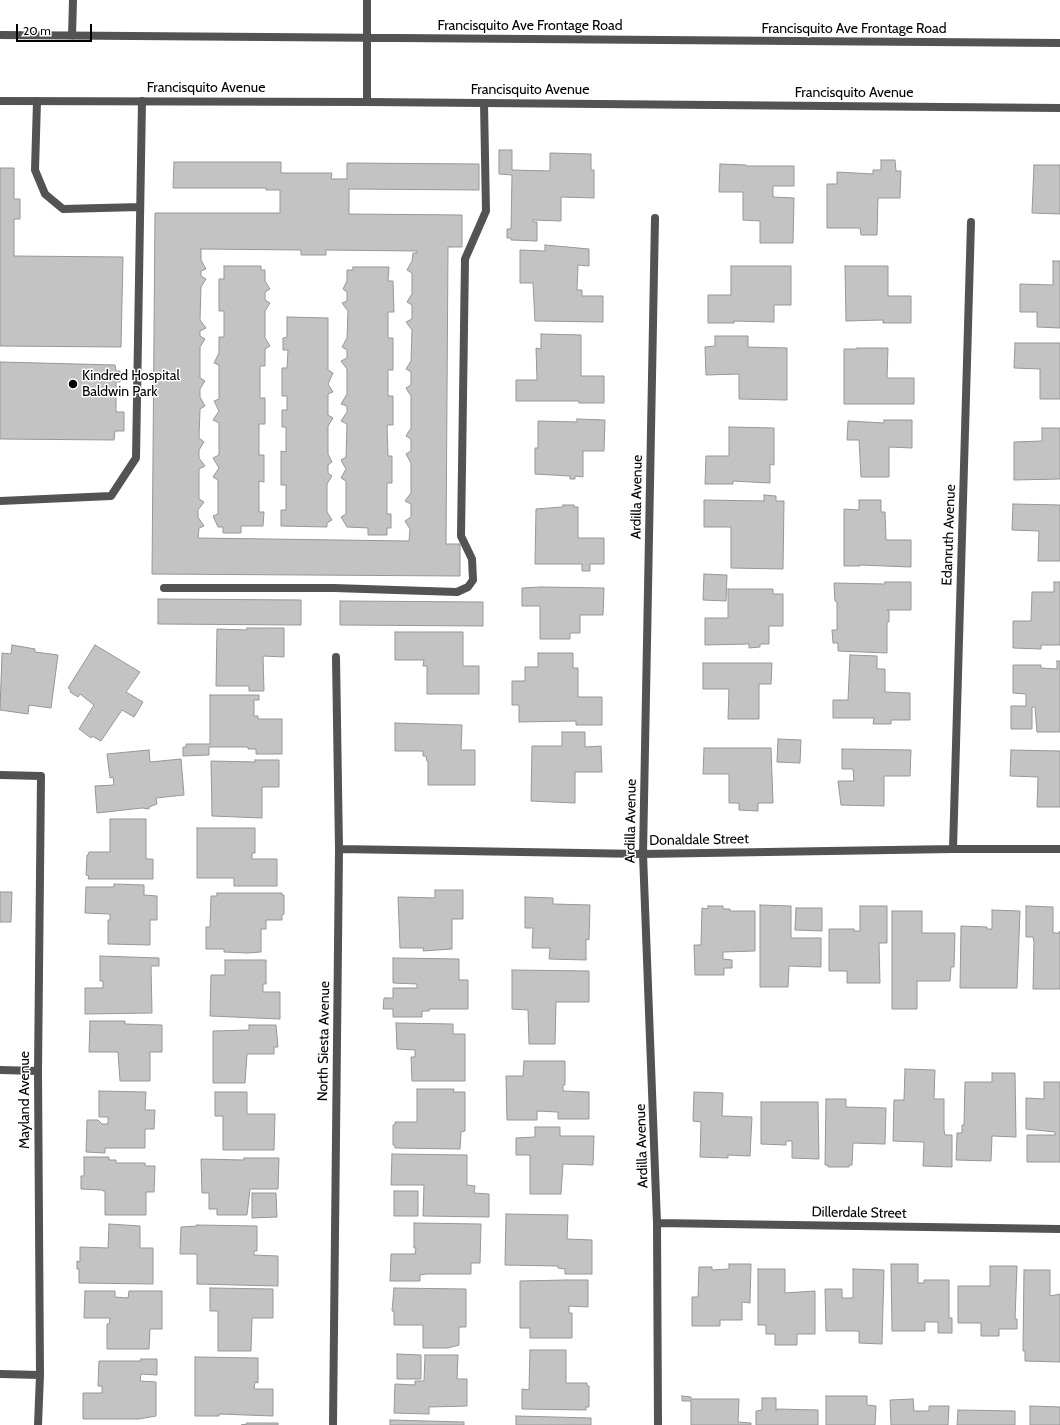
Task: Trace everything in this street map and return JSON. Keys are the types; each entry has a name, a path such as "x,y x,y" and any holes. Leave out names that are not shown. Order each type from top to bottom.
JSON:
{"street":[{"path":"72,36 73,0"},
{"path":"367,0 367,102"},
{"name":"Francisquito Ave Frontage Road","path":"0,35 1060,43"},
{"name":"Francisquito Avenue","path":"0,101 367,102 1060,108"},
{"path":"36,101 35,170 45,194 63,209 140,207"},
{"path":"0,501 111,496 136,458 142,101"},
{"path":"164,588 334,588 457,592 468,587 472,580 472,559 461,536 465,258 486,210 484,103"},
{"name":"Ardilla Avenue","path":"655,218 643,854 658,1223 658,1425"},
{"name":"Edanruth Avenue","path":"953,849 971,222"},
{"name":"North Siesta Avenue","path":"333,1425 339,849 336,657"},
{"name":"Mayland Avenue","path":"0,775 41,776 38,1071 40,1375 38,1425"},
{"name":"Donaldale Street","path":"339,849 643,854 953,849 1060,850"},
{"path":"0,1070 38,1071"},
{"name":"Dillerdale Street","path":"658,1223 1060,1229"},
{"path":"0,1374 40,1375"}],"building":[{"path":"499,150 512,150 512,170 550,171 550,153 591,154 591,170 594,170 594,198 561,197 561,221 533,220 533,222 537,222 537,241 511,240 511,238 507,238 507,229 511,229 512,175 499,174"},
{"path":"881,160 895,160 896,171 901,171 900,198 878,198 877,235 861,235 860,228 827,228 827,184 837,184 837,172 873,174 873,170 881,170"},
{"path":"174,162 281,162 281,173 332,173 331,179 347,179 347,163 479,164 479,190 349,189 349,214 462,215 462,247 448,247 446,544 460,544 460,576 152,574 155,213 280,213 280,190 266,190 266,188 173,188","holes":["201,249 301,250 301,255 326,255 326,250 417,251 417,253 413,253 412,261 407,270 412,273 412,294 407,302 412,305 412,319 406,322 412,330 411,361 406,369 411,372 411,385 406,388 411,396 411,428 406,436 411,439 411,451 406,454 411,463 411,493 405,501 411,504 411,517 405,521 410,529 409,541 198,538 199,528 204,526 198,517 198,510 204,502 199,499 199,469 205,466 199,458 199,450 204,442 199,438 200,409 205,406 200,397 200,389 205,381 200,378 200,347 205,339 200,336 200,331 206,328 200,320 201,287 206,279 201,276 201,271 206,269 201,260"]},
{"path":"720,164 746,166 794,166 794,186 773,186 773,197 794,198 793,243 760,243 760,221 743,220 743,192 719,192"},
{"path":"1034,165 1060,165 1060,214 1032,213"},
{"path":"0,168 14,168 14,199 20,199 20,219 14,219 14,256 123,257 121,347 0,346"},
{"path":"545,245 589,249 589,266 578,265 577,290 582,290 582,296 603,296 603,322 535,321 533,283 520,283 520,250 545,251"},
{"path":"1053,261 1060,261 1060,328 1037,327 1037,312 1020,312 1020,284 1053,285"},
{"path":"224,266 261,266 261,270 265,270 265,281 270,289 265,292 265,300 270,303 265,311 265,338 270,346 265,349 265,366 260,366 260,398 265,398 265,424 259,424 259,455 264,455 264,482 259,481 259,512 264,512 263,526 241,526 241,533 223,533 223,527 218,527 213,516 218,514 218,480 213,477 219,468 213,458 219,455 219,423 213,420 219,411 214,401 219,399 219,365 214,363 219,353 219,337 224,337 224,311 219,311 219,279 224,279"},
{"path":"731,266 791,266 791,305 774,305 774,322 734,321 734,323 708,323 708,295 731,295"},
{"path":"845,266 888,266 888,296 911,296 911,323 883,323 883,320 846,321"},
{"path":"353,267 389,267 388,281 393,281 394,312 388,312 388,338 393,338 393,370 388,370 388,396 393,396 393,425 387,425 388,456 392,456 392,483 387,483 387,514 391,514 391,528 387,528 387,535 368,535 368,528 347,527 341,517 346,514 346,481 341,478 346,469 341,460 346,457 347,424 341,421 347,412 347,406 341,404 347,394 347,369 341,361 347,358 347,350 342,347 347,338 348,311 342,303 347,301 347,292 343,289 347,281 347,270 353,270"},
{"path":"287,317 328,318 328,370 333,373 328,384 333,392 328,394 328,415 333,418 328,426 328,454 332,462 328,465 328,473 332,476 327,484 327,512 332,520 327,523 327,527 281,526 281,510 286,510 286,485 281,485 281,451 286,452 286,427 282,427 282,410 287,410 287,396 282,396 282,368 287,368 288,350 283,350 283,338 287,337"},
{"path":"541,334 581,335 581,376 604,376 604,403 579,403 579,401 516,401 516,380 537,380 536,348 541,349"},
{"path":"715,336 748,336 748,347 787,348 787,400 739,399 739,374 706,375 705,347 715,346"},
{"path":"1015,343 1060,343 1060,399 1040,399 1040,369 1014,368"},
{"path":"888,348 887,378 914,378 914,404 844,404 844,349"},
{"path":"0,362 115,365 116,371 120,371 120,382 116,382 116,412 124,412 124,431 115,431 114,440 0,439"},
{"path":"577,419 605,420 604,451 583,451 583,477 575,476 575,479 570,479 570,476 535,474 535,448 538,448 538,421 577,422"},
{"path":"884,420 912,420 912,448 889,447 889,477 861,477 859,440 847,440 848,421 884,423"},
{"path":"729,427 774,428 774,465 770,464 770,483 733,481 733,484 705,484 706,456 729,456"},
{"path":"1042,428 1060,428 1060,479 1014,480 1014,442 1042,441"},
{"path":"764,495 776,496 776,501 784,501 783,569 731,568 731,527 704,527 704,500 764,501"},
{"path":"859,500 881,500 881,512 885,512 886,540 911,540 911,567 860,565 844,566 844,509 859,510"},
{"path":"1013,504 1060,505 1060,561 1038,561 1039,531 1012,530"},
{"path":"563,505 574,505 574,507 578,507 578,538 604,538 604,564 590,564 590,571 582,571 582,564 535,564 536,509 562,507"},
{"path":"704,574 727,575 726,601 703,600"},
{"path":"885,582 911,582 911,610 887,610 889,611 889,622 887,622 887,653 838,651 838,643 833,643 832,630 837,630 837,602 835,601 834,583 885,584"},
{"path":"1054,582 1060,582 1060,645 1041,645 1041,649 1013,648 1013,621 1031,621 1032,592 1054,592"},
{"path":"522,588 604,588 603,615 580,615 580,633 570,633 570,639 540,639 540,606 522,606"},
{"path":"728,589 773,589 773,594 783,594 783,626 769,626 769,644 760,644 760,647 749,648 749,644 705,645 705,618 728,618"},
{"path":"158,599 301,600 301,625 158,624"},
{"path":"340,601 483,602 483,626 340,625"},
{"path":"247,628 284,628 284,657 263,656 264,691 249,691 249,686 216,686 217,629 247,630"},
{"path":"395,632 463,632 463,666 479,666 479,694 427,694 427,666 423,666 424,660 395,660"},
{"path":"12,645 35,649 35,652 58,655 51,708 29,705 28,714 0,710 2,653 11,654"},
{"path":"95,645 140,672 126,692 143,702 134,717 122,710 101,741 92,736 91,738 79,729 94,705 80,694 78,697 70,692 71,690 68,688"},
{"path":"538,653 573,653 573,668 578,668 578,697 602,697 602,725 576,725 576,721 519,722 519,705 512,705 512,681 525,681 525,667 538,667"},
{"path":"850,655 877,656 877,669 885,669 885,692 910,693 910,720 891,720 891,724 873,724 874,718 833,718 833,700 848,700"},
{"path":"1057,661 1060,661 1060,732 1037,732 1035,707 1032,707 1032,729 1011,729 1011,706 1026,706 1026,694 1013,693 1013,665 1041,665 1041,668 1057,669"},
{"path":"703,663 772,663 771,684 759,684 759,719 728,719 729,689 703,689"},
{"path":"210,695 259,695 259,700 254,700 254,716 258,716 258,719 282,719 282,754 256,754 256,749 248,749 248,747 209,747 209,755 183,756 183,747 186,747 186,744 210,744"},
{"path":"395,723 462,725 461,750 475,750 475,785 428,785 428,761 426,756 423,756 423,751 395,751"},
{"path":"562,732 585,732 585,747 601,746 602,772 575,772 575,803 531,801 532,746 562,746"},
{"path":"778,739 801,740 800,763 777,762"},
{"path":"704,748 771,748 773,803 758,803 758,811 739,810 739,803 729,803 729,774 703,774"},
{"path":"842,749 911,750 910,776 884,776 884,806 841,805 838,781 854,781 853,769 842,769"},
{"path":"149,750 150,762 181,759 184,795 156,798 157,804 149,807 149,809 142,808 97,813 95,786 114,785 113,777 110,778 107,754"},
{"path":"1011,750 1060,751 1060,807 1037,807 1038,777 1010,776"},
{"path":"255,760 279,760 279,787 262,787 262,818 212,816 211,761 255,762"},
{"path":"110,819 146,819 146,859 153,859 153,879 88,879 89,876 86,875 87,855 89,852 110,852"},
{"path":"197,828 255,828 255,853 252,853 252,859 277,859 277,886 234,886 234,878 197,878"},
{"path":"114,884 144,885 144,895 157,896 157,920 150,920 150,945 108,944 108,920 110,920 110,914 85,913 86,887 114,887"},
{"path":"435,890 463,890 463,919 452,919 452,949 423,951 424,948 400,948 398,897 435,898"},
{"path":"0,892 12,892 11,922 0,922"},
{"path":"217,893 282,893 282,895 284,895 284,914 282,915 282,920 266,920 266,929 261,929 261,952 224,952 224,949 206,949 206,927 210,927 211,896 217,896"},
{"path":"525,897 553,898 553,904 590,905 589,940 586,939 586,960 549,959 550,948 532,948 533,928 525,928"},
{"path":"760,905 791,906 791,938 821,938 821,967 789,966 788,987 760,987"},
{"path":"708,906 723,906 723,909 730,909 730,911 755,911 755,951 723,952 723,959 732,960 732,968 724,968 724,975 695,975 694,945 701,945 702,908 708,909"},
{"path":"860,906 887,906 887,943 879,943 880,983 847,983 847,971 829,971 829,929 854,929 854,931 860,931"},
{"path":"1026,906 1053,907 1053,933 1059,933 1060,931 1060,989 1033,989 1034,942 1033,937 1026,937"},
{"path":"796,908 822,908 822,931 795,930"},
{"path":"992,910 1020,911 1017,988 960,988 961,926 987,927 987,929 992,929"},
{"path":"892,911 922,911 922,933 955,933 954,967 951,967 950,981 917,981 917,1009 892,1009"},
{"path":"100,956 159,958 159,966 151,966 152,1013 85,1014 85,988 103,988 103,981 100,981"},
{"path":"393,958 459,959 459,980 468,980 468,1009 429,1009 429,1011 422,1011 422,1017 393,1017 393,1009 383,1009 384,998 393,998 393,988 417,988 417,984 393,983"},
{"path":"225,960 266,960 266,984 263,984 263,992 280,992 280,1019 210,1016 211,975 225,975"},
{"path":"512,970 589,971 589,1002 556,1002 555,1044 529,1044 528,1010 512,1009"},
{"path":"90,1021 125,1021 125,1024 162,1025 162,1052 150,1052 150,1081 120,1081 118,1052 89,1052"},
{"path":"396,1023 453,1024 453,1034 465,1034 465,1081 412,1081 411,1057 415,1057 415,1050 397,1049"},
{"path":"249,1025 276,1025 278,1047 274,1047 274,1054 247,1054 245,1083 213,1083 213,1031 249,1030"},
{"path":"524,1061 565,1061 565,1085 563,1085 563,1091 589,1092 589,1119 558,1119 558,1112 537,1111 537,1120 507,1120 506,1076 523,1076"},
{"path":"905,1069 935,1070 934,1099 944,1099 945,1135 952,1135 952,1167 923,1166 924,1142 893,1141 894,1100 904,1100"},
{"path":"992,1073 1015,1073 1016,1137 992,1136 991,1161 956,1160 957,1133 962,1133 962,1125 964,1125 965,1082 992,1082"},
{"path":"1044,1082 1060,1082 1060,1162 1027,1162 1027,1135 1055,1135 1055,1132 1026,1129 1026,1098 1044,1099"},
{"path":"417,1089 454,1089 453,1092 465,1092 465,1131 461,1132 460,1149 395,1148 395,1145 393,1145 393,1125 395,1125 395,1122 417,1122"},
{"path":"99,1091 146,1092 145,1110 155,1110 154,1129 145,1129 145,1148 105,1148 105,1153 86,1152 87,1120 98,1120 102,1124 108,1124 108,1117 99,1117"},
{"path":"215,1092 247,1092 247,1114 275,1114 274,1150 223,1150 223,1116 215,1116"},
{"path":"694,1092 723,1093 722,1116 752,1117 750,1156 728,1155 728,1158 700,1157 701,1122 693,1121"},
{"path":"826,1099 846,1099 846,1107 886,1108 885,1144 853,1143 852,1165 849,1165 849,1167 828,1167 828,1165 825,1165"},
{"path":"761,1102 818,1102 819,1159 792,1158 792,1141 786,1141 786,1145 761,1144"},
{"path":"535,1127 560,1127 560,1136 594,1136 593,1165 563,1164 561,1194 530,1194 530,1155 516,1155 516,1138 535,1137"},
{"path":"392,1154 467,1155 467,1185 475,1186 474,1193 489,1194 489,1217 423,1216 424,1185 391,1185"},
{"path":"84,1157 109,1157 109,1160 116,1160 116,1163 145,1163 145,1166 155,1166 154,1192 146,1192 146,1215 105,1215 105,1192 102,1190 81,1189 81,1176 84,1176"},
{"path":"244,1158 279,1158 278,1189 250,1189 247,1215 217,1215 217,1209 209,1209 209,1193 202,1193 201,1159 244,1160"},
{"path":"394,1191 418,1191 418,1216 394,1216"},
{"path":"252,1193 276,1193 277,1217 252,1218"},
{"path":"506,1214 568,1215 567,1239 592,1240 592,1274 565,1274 565,1269 558,1268 558,1266 505,1265"},
{"path":"414,1223 481,1224 480,1263 471,1263 471,1274 426,1274 420,1275 420,1281 390,1281 391,1254 415,1254"},
{"path":"109,1224 140,1226 140,1248 153,1248 153,1284 79,1283 79,1269 77,1269 77,1261 80,1262 80,1247 108,1248"},
{"path":"197,1225 257,1226 257,1251 254,1251 254,1255 278,1256 278,1286 197,1284 197,1254 180,1254 181,1227"},
{"path":"729,1264 751,1264 750,1303 742,1302 742,1320 720,1320 720,1326 692,1326 692,1297 698,1297 699,1267 712,1267 712,1270 729,1269"},
{"path":"891,1264 918,1264 918,1283 924,1283 924,1280 949,1280 949,1318 952,1318 952,1333 938,1333 938,1322 925,1322 925,1331 892,1331"},
{"path":"990,1266 1017,1266 1015,1319 1017,1319 1017,1329 999,1329 999,1336 981,1336 981,1323 958,1323 958,1286 990,1286"},
{"path":"758,1269 785,1269 785,1293 815,1291 815,1334 797,1334 797,1345 775,1345 775,1334 766,1334 766,1325 758,1325"},
{"path":"853,1269 884,1270 882,1344 859,1343 859,1331 826,1331 825,1289 842,1289 842,1298 853,1298"},
{"path":"1024,1270 1050,1270 1050,1296 1060,1294 1060,1362 1025,1361 1025,1351 1023,1351"},
{"path":"588,1280 588,1307 569,1306 569,1313 572,1313 572,1338 530,1338 530,1328 520,1328 520,1281"},
{"path":"210,1288 273,1289 273,1318 252,1318 251,1351 218,1351 218,1311 210,1311"},
{"path":"394,1288 466,1289 466,1327 459,1327 459,1345 448,1348 423,1348 423,1325 394,1325 394,1311 392,1311"},
{"path":"85,1291 115,1291 115,1297 128,1298 129,1291 162,1291 162,1329 150,1329 149,1349 107,1349 107,1324 109,1324 110,1318 84,1318"},
{"path":"530,1350 566,1350 566,1383 587,1383 587,1386 589,1386 589,1407 586,1407 586,1410 522,1409 522,1389 529,1390"},
{"path":"397,1354 421,1355 421,1379 397,1379"},
{"path":"425,1355 458,1355 457,1379 467,1379 467,1406 429,1407 429,1414 394,1413 395,1384 415,1385 415,1381 424,1381"},
{"path":"195,1357 258,1358 258,1383 255,1382 254,1389 273,1389 273,1416 219,1414 219,1416 195,1416"},
{"path":"141,1359 157,1359 157,1375 141,1374 140,1381 156,1382 156,1416 139,1419 83,1419 83,1393 102,1393 102,1386 98,1386 99,1361 141,1361"},
{"path":"682,1396 691,1397 691,1399 739,1399 738,1422 751,1423 751,1425 691,1425 691,1401 682,1401"},
{"path":"826,1396 867,1396 867,1405 876,1406 875,1425 826,1425"},
{"path":"762,1398 776,1398 776,1411 777,1409 818,1410 818,1425 756,1425 756,1411 762,1410"},
{"path":"913,1399 914,1411 929,1411 929,1406 949,1406 948,1425 891,1425 890,1400"},
{"path":"1030,1406 1060,1407 1060,1425 1030,1425"},
{"path":"958,1410 1015,1411 1015,1425 957,1425"},
{"path":"516,1416 591,1418 591,1425 516,1425"},
{"path":"390,1420 464,1422 464,1425 390,1425"},
{"path":"247,1423 278,1423 278,1425 241,1425"}],"place":[{"name":"Kindred Hospital Baldwin Park","path":"73,384"}]}
